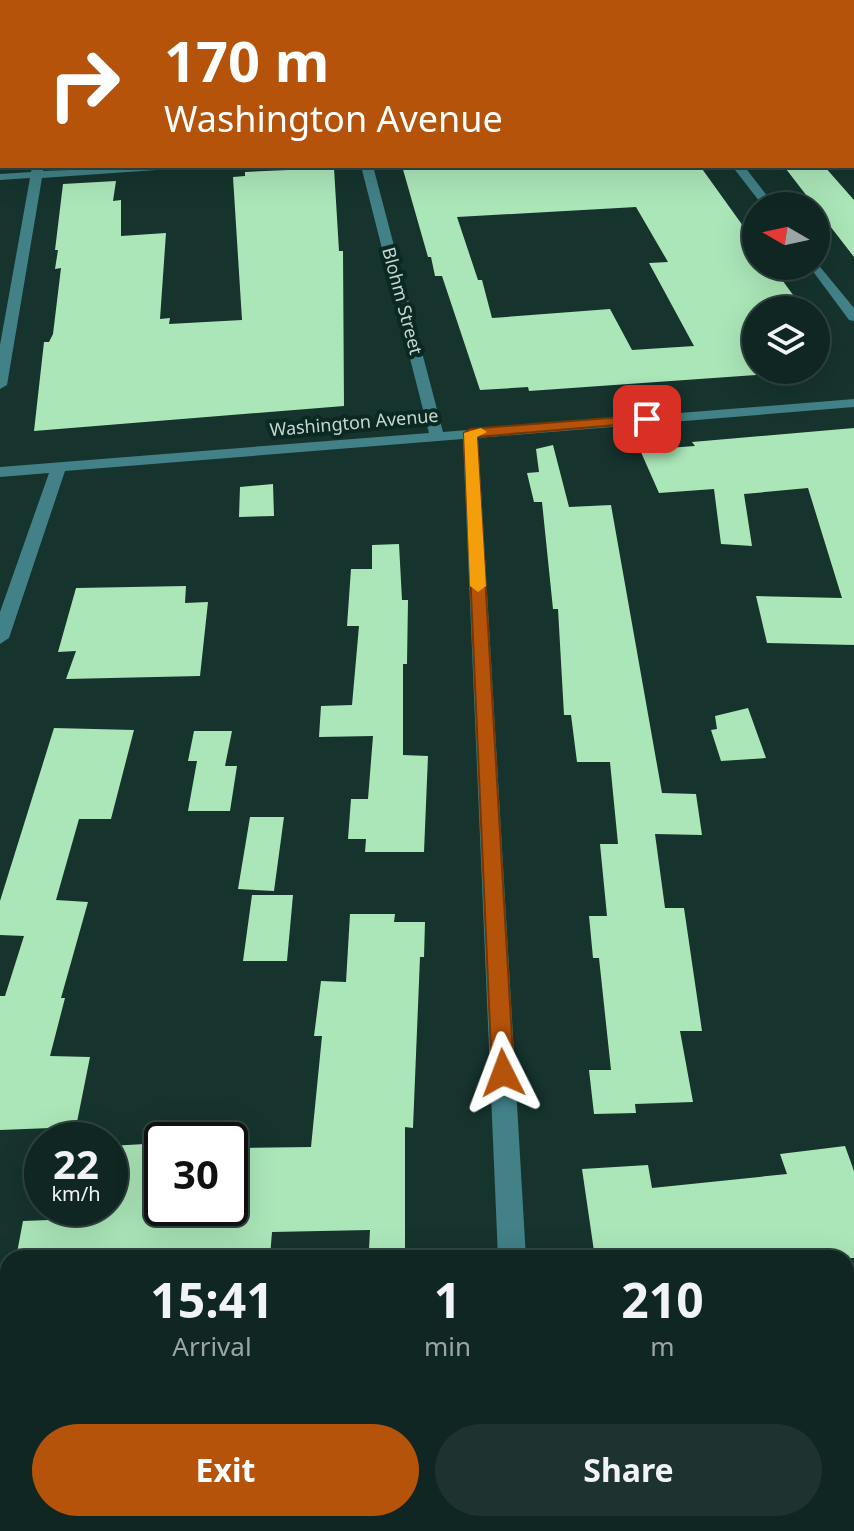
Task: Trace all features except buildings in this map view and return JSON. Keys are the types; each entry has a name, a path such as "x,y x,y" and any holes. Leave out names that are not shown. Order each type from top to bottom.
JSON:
{"street":[{"path":"0,177 37,170 104,168"},
{"name":"Blohm Street","path":"368,168 437,436"},
{"path":"740,168 758,192"},
{"path":"0,385 37,170"},
{"path":"826,280 854,317"},
{"name":"Washington Avenue","path":"0,472 854,403"},
{"path":"470,433 512,1250"},
{"path":"0,638 58,468"}],"slow traffic":[{"path":"478,586 470,433 481,432"}],"route":[{"path":"503,1073 470,433 647,419"}]}
